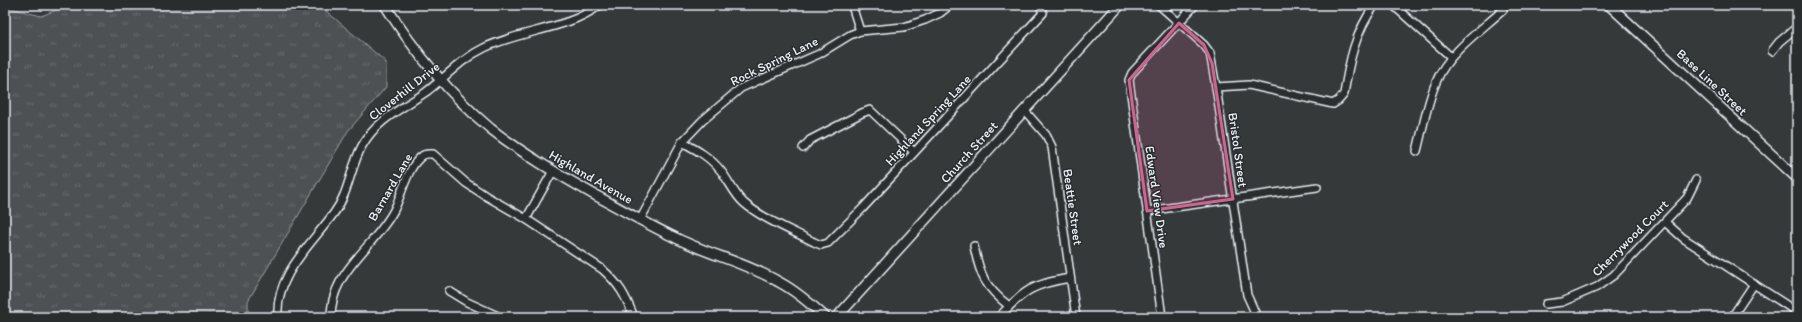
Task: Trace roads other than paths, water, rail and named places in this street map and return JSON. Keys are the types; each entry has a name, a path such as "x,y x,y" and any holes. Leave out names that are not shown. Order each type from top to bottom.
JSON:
{"main road":[{"name":"Highland Avenue","path":"385,5 418,53 441,80 467,107 512,145 553,172 677,239 760,272 780,282 804,298 825,317"},
{"name":"Church Street","path":"838,317 1120,5"},
{"name":"Base Line Street","path":"1609,5 1797,178"}],"street":[{"name":"Cloverhill Drive","path":"278,317 278,299 283,282 292,268 336,212 344,197 362,147 371,133 386,118 427,91 460,62 484,48 547,29 577,17 600,5"},
{"name":"Rock Spring Lane","path":"640,220 682,142 702,120 741,88 819,54 850,35 860,31 904,27 940,13 950,5"},
{"name":"Highland Spring Lane","path":"682,142 708,157 722,172 732,189 744,203 755,211 821,245 828,243 863,208 1043,13 1040,5"},
{"name":"Bristol Street","path":"1159,5 1204,45 1210,53 1247,295 1257,317"},
{"path":"1179,23 1195,5"},
{"path":"1216,87 1249,85 1333,104 1344,94 1354,42 1375,5"},
{"path":"1394,5 1451,57"},
{"path":"852,6 860,31"},
{"path":"1417,152 1437,78 1451,57 1503,10"},
{"name":"Edward View Drive","path":"1162,317 1128,80 1132,73 1179,23"},
{"path":"1772,51 1779,42 1797,27"},
{"path":"803,148 810,140 870,110 914,152"},
{"name":"Beattie Street","path":"1024,110 1037,122 1052,147 1076,317"},
{"name":"Barnard Lane","path":"331,317 334,293 341,280 394,210 416,162 422,155 433,154 466,182 486,196 526,219"},
{"path":"553,172 526,219 602,269 613,279 624,293 634,317"},
{"name":"Cherrywood Court","path":"1546,304 1562,302 1597,287 1614,274 1666,222 1687,198 1696,180"},
{"path":"1147,211 1316,187"},
{"path":"1666,222 1683,238 1797,312"},
{"path":"974,246 977,263 985,282 992,292 1009,306"},
{"path":"999,317 1009,306 1030,289 1045,282 1070,278"},
{"path":"1732,317 1754,284"},
{"path":"450,291 466,302 500,317"}]}
